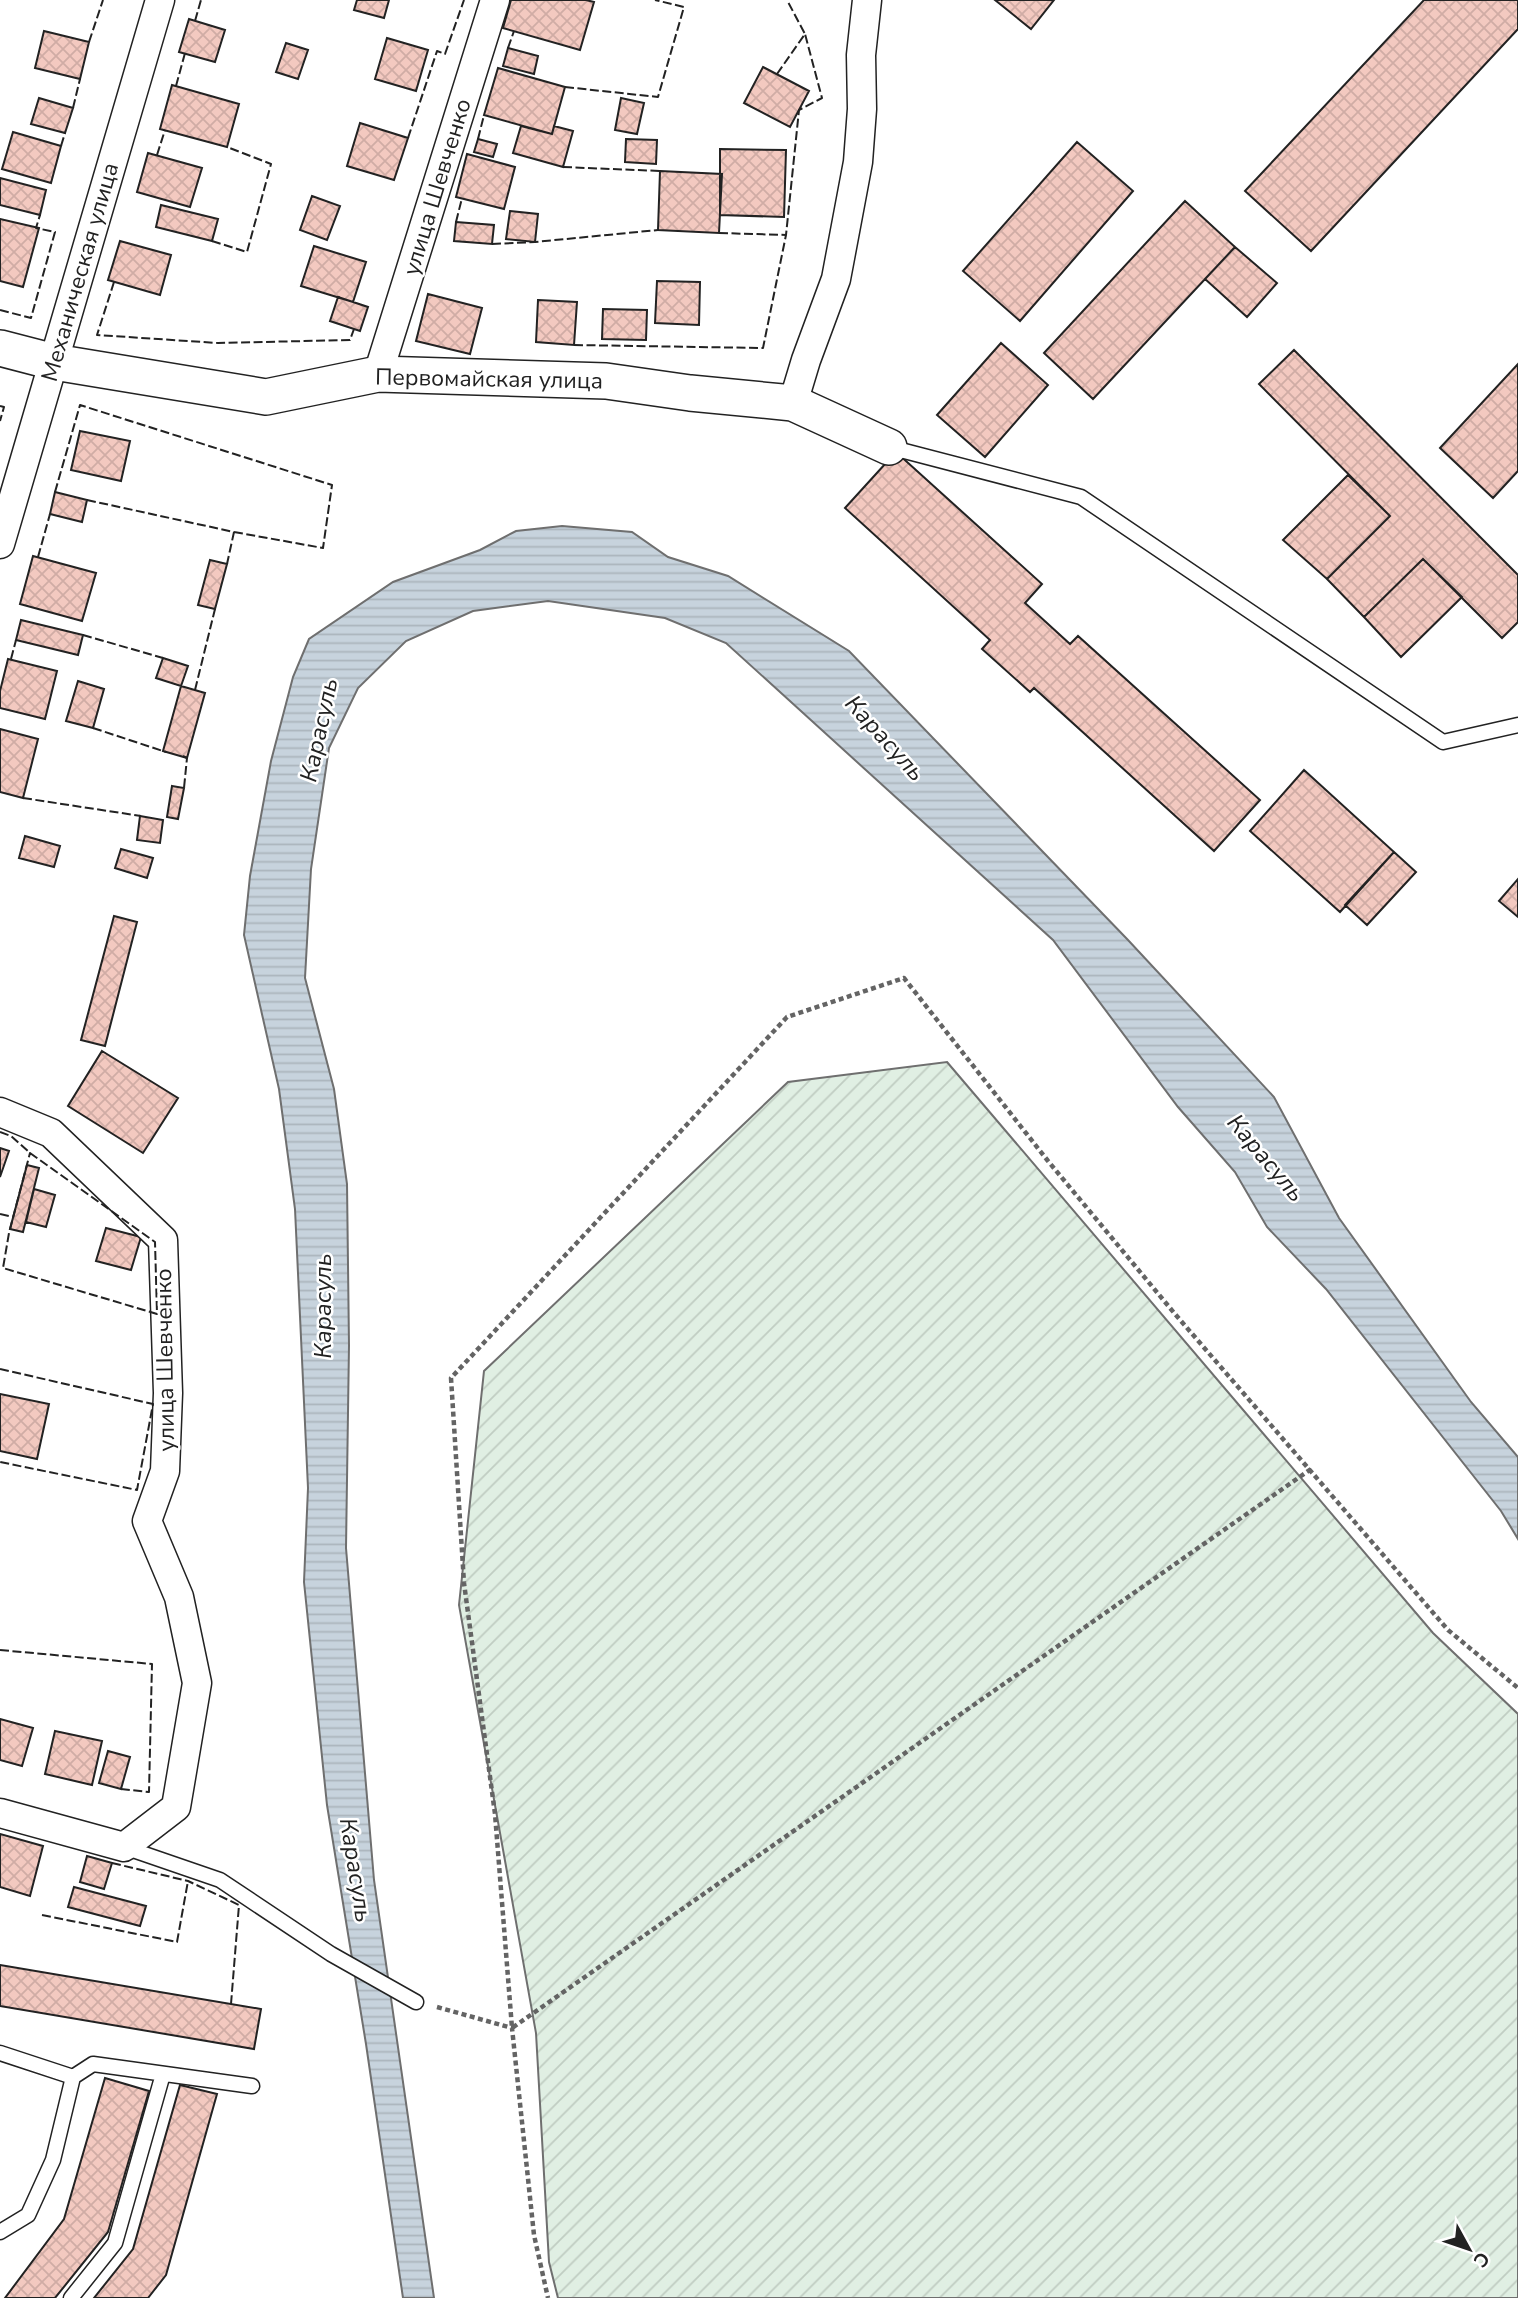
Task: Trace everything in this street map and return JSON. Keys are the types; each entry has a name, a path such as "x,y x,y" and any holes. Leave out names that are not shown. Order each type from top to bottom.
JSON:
{"street":[{"name":"Механическая улица","path":"0,544 160,0"},
{"name":"улица Шевченко","path":"378,374 495,0"},
{"path":"793,403 836,279 858,162 862,109 861,55 867,0"},
{"name":"Первомайская улица","path":"0,348 54,362 266,397 378,374 606,381 690,393 793,403 889,447"},
{"name":"улица Шевченко","path":"0,1112 51,1133 163,1240 169,1393 165,1471 147,1521 179,1597 197,1683 176,1807 124,1847"},
{"path":"0,1813 124,1847"}],"lane":[{"path":"889,447 1081,497 1443,742 1518,725"},
{"path":"124,1847 220,1880 331,1954 416,2001"},
{"path":"0,2053 74,2077"},
{"path":"0,2232 29,2215 53,2160 74,2077 93,2064 252,2087"},
{"path":"71,2298 114,2244 163,2074"}],"path":[{"path":"548,2298 534,2235 512,2028 495,1814 464,1583 451,1378 787,1017 904,978 1149,1283 1448,1630 1518,1688"},
{"path":"512,2028 1311,1469"},
{"path":"416,2001 512,2028"}],"green space":[{"path":"947,1062 1433,1633 1518,1714 1518,2298 558,2298 549,2262 536,2033 459,1605 484,1371 788,1082"}],"water":[{"name":"Карасуль","path":"562,526 632,532 668,557 728,576 849,651 1128,940 1274,1097 1339,1218 1471,1402 1518,1457 1518,1539 1501,1511 1326,1289 1267,1227 1235,1172 1178,1107 1053,940 726,643 665,618 548,601 473,611 406,641 358,688 329,748 311,869 305,978 334,1089 347,1184 349,1345 346,1548 374,1880 434,2298 403,2298 366,2044 327,1805 304,1582 308,1488 295,1209 279,1089 244,935 250,876 271,761 293,677 309,639 393,582 480,550 516,531"}],"building":[{"path":"357,0 389,0 384,18 354,10"},
{"path":"511,0 594,2 580,50 503,28"},
{"path":"995,0 1054,0 1031,29"},
{"path":"1424,0 1518,0 1518,29 1311,251 1245,191"},
{"path":"189,19 225,30 215,62 179,52"},
{"path":"44,31 89,42 80,79 35,68"},
{"path":"387,38 428,50 416,91 375,79"},
{"path":"286,43 308,50 298,79 276,72"},
{"path":"508,48 538,56 534,74 503,66"},
{"path":"763,67 809,91 790,127 744,103"},
{"path":"498,68 565,87 552,134 484,115"},
{"path":"172,85 239,104 227,147 160,129"},
{"path":"39,98 73,108 65,133 31,124"},
{"path":"621,98 644,103 637,134 615,130"},
{"path":"360,123 408,138 394,180 347,166"},
{"path":"521,126 552,134 554,126 573,131 563,167 513,153"},
{"path":"13,132 61,146 51,183 2,169"},
{"path":"478,139 497,144 493,157 474,152"},
{"path":"626,139 657,140 656,164 625,162"},
{"path":"1077,142 1133,191 1020,321 963,271"},
{"path":"720,149 786,150 784,217 720,215"},
{"path":"148,153 202,168 190,207 137,192"},
{"path":"467,154 515,167 504,209 456,197"},
{"path":"660,171 722,174 719,233 658,230"},
{"path":"0,178 46,190 40,215 0,205"},
{"path":"312,196 340,206 327,240 300,230"},
{"path":"1185,201 1235,247 1093,399 1044,353"},
{"path":"161,205 218,219 212,241 156,227"},
{"path":"510,211 538,214 535,242 506,239"},
{"path":"0,219 39,228 23,287 0,281"},
{"path":"456,222 494,225 492,244 454,241"},
{"path":"120,241 171,255 160,295 108,280"},
{"path":"314,246 366,262 353,302 301,286"},
{"path":"1235,247 1277,283 1247,317 1205,279"},
{"path":"657,281 700,282 699,325 655,323"},
{"path":"428,294 482,308 470,354 416,341"},
{"path":"338,297 368,307 360,331 330,321"},
{"path":"538,300 577,302 574,345 536,342"},
{"path":"603,309 647,310 646,340 602,339"},
{"path":"1001,343 1048,385 985,457 937,415"},
{"path":"1294,350 1518,575 1518,622 1502,638 1423,559 1364,617 1327,579 1390,516 1259,384"},
{"path":"1518,364 1518,471 1493,498 1440,448"},
{"path":"80,431 130,441 121,481 71,470"},
{"path":"896,452 1042,584 1025,603 1070,644 1078,636 1260,800 1214,851 1034,688 1030,692 982,649 990,640 845,508"},
{"path":"1348,475 1390,516 1327,579 1283,540"},
{"path":"55,492 87,500 82,522 50,514"},
{"path":"33,556 96,573 82,621 20,604"},
{"path":"1423,559 1462,597 1401,657 1364,617"},
{"path":"210,560 227,564 215,609 198,605"},
{"path":"21,620 83,635 78,655 16,640"},
{"path":"163,658 188,666 181,686 156,678"},
{"path":"8,659 57,671 45,719 0,708 0,691"},
{"path":"78,681 104,689 93,728 66,721"},
{"path":"181,686 205,693 187,758 163,751"},
{"path":"0,729 38,739 23,798 0,792"},
{"path":"1304,770 1394,852 1340,912 1250,831"},
{"path":"172,786 184,788 178,819 167,817"},
{"path":"140,816 163,820 160,843 137,840"},
{"path":"25,836 60,846 54,867 19,858"},
{"path":"121,849 153,858 147,878 115,868"},
{"path":"1394,852 1416,872 1367,925 1345,905"},
{"path":"1518,879 1518,917 1499,901"},
{"path":"114,916 137,922 105,1046 81,1040"},
{"path":"102,1051 178,1098 143,1153 68,1106"},
{"path":"0,1148 9,1151 0,1177"},
{"path":"27,1165 39,1168 23,1232 10,1229"},
{"path":"34,1189 55,1195 46,1227 26,1222"},
{"path":"106,1228 141,1237 131,1270 96,1261"},
{"path":"0,1394 49,1404 37,1459 0,1451"},
{"path":"0,1719 33,1728 22,1766 0,1760"},
{"path":"55,1731 102,1741 92,1785 45,1774"},
{"path":"108,1751 130,1757 121,1789 99,1783"},
{"path":"0,1834 43,1846 30,1896 0,1887"},
{"path":"87,1856 112,1863 104,1889 80,1882"},
{"path":"74,1887 146,1906 140,1926 68,1907"},
{"path":"0,1965 261,2009 254,2049 0,2006"},
{"path":"105,2078 149,2091 108,2232 55,2298 5,2298 64,2219"},
{"path":"180,2085 217,2094 166,2275 148,2298 94,2298 133,2249"}],"fence":[{"path":"89,42 103,0"},
{"path":"195,21 201,0"},
{"path":"408,138 437,51 445,54 464,0"},
{"path":"565,87 658,97 684,7 655,0"},
{"path":"777,74 805,34 787,0"},
{"path":"508,48 514,31"},
{"path":"719,233 786,235 799,110 822,98 805,34"},
{"path":"176,86 185,53"},
{"path":"73,108 80,79"},
{"path":"478,139 484,115"},
{"path":"157,155 165,130"},
{"path":"61,146 65,133"},
{"path":"212,241 247,252 271,164 227,147"},
{"path":"563,167 660,171"},
{"path":"456,222 462,198"},
{"path":"0,310 31,318 55,232 36,228 40,215"},
{"path":"492,244 658,230"},
{"path":"574,345 763,348 786,235"},
{"path":"114,282 97,335 218,343 350,340 354,329"},
{"path":"55,492 80,405 332,485 323,548 234,532"},
{"path":"0,406 4,407 0,421"},
{"path":"87,500 234,532 227,564"},
{"path":"38,557 50,514"},
{"path":"195,690 215,609"},
{"path":"83,635 163,658"},
{"path":"11,659 16,640"},
{"path":"93,728 166,752"},
{"path":"183,756 187,758 184,788"},
{"path":"23,798 141,816"},
{"path":"0,1132 11,1136 30,1153"},
{"path":"30,1153 155,1242 157,1314 3,1268 9,1233 30,1153"},
{"path":"0,1214 13,1217"},
{"path":"0,1369 153,1404 137,1490 0,1462"},
{"path":"0,1650 152,1664 149,1792 121,1789"},
{"path":"112,1863 188,1881 239,1905 231,2004"},
{"path":"42,1915 177,1942 188,1881"}]}
